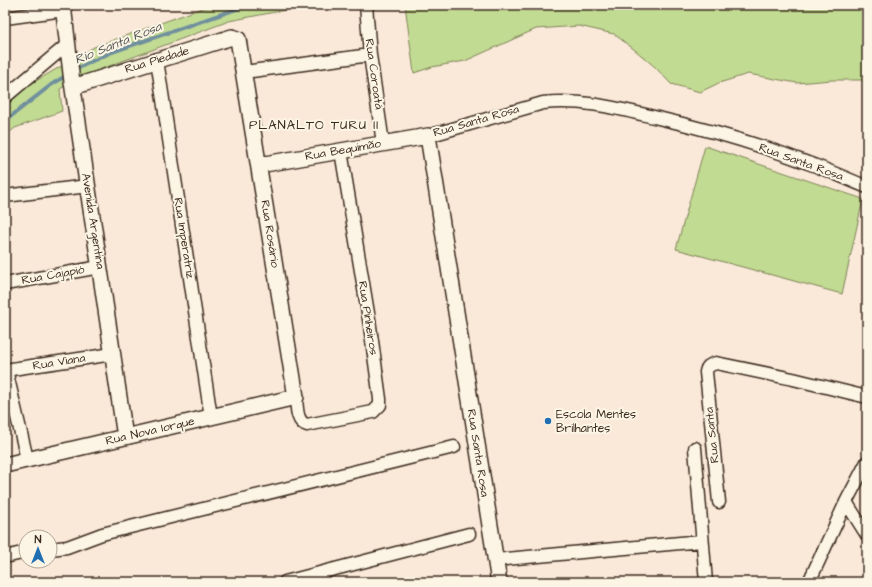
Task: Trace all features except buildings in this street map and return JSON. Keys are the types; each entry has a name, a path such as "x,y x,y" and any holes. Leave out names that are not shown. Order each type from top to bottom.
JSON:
{"street":[{"name":"Rua Coroatá","path":"366,5 370,55 383,143"},
{"path":"5,18 63,7"},
{"name":"Avenida Argentina","path":"63,7 68,51 125,437"},
{"name":"Rua Piedade","path":"73,84 232,37 238,39 239,43"},
{"name":"Rua Rosário","path":"239,43 300,421 303,424"},
{"path":"5,97 68,51"},
{"path":"244,72 370,55"},
{"name":"Rua Imperatriz","path":"157,60 212,417"},
{"name":"Rua Santa Rosa","path":"499,582 428,136 543,103 562,101 583,102 608,106 719,134 808,162 867,187"},
{"name":"Rua Bequimão","path":"259,165 428,136"},
{"name":"Rua Pinheiros","path":"303,424 307,425 373,412 380,405 369,318 341,151"},
{"path":"5,196 88,186"},
{"name":"Rua Cajapió","path":"5,284 100,267"},
{"name":"Rua Viana","path":"5,370 113,354"},
{"name":"Rua Santa","path":"719,502 706,368 716,363 867,397"},
{"path":"5,370 27,459"},
{"name":"Rua Nova Iorque","path":"5,464 296,397"},
{"path":"58,548 67,547 102,534 454,447"},
{"path":"695,448 706,582"},
{"path":"809,582 846,502 867,462"},
{"path":"846,502 867,535"},
{"path":"285,582 469,534"},
{"path":"495,560 702,541"},
{"path":"5,557 18,554"}],"green space":[{"path":"211,5 311,5 229,21 80,77 60,89 62,111 15,128 5,136 5,106 29,85 94,47"},
{"path":"405,5 867,5 867,80 832,80 797,83 748,74 719,83 700,92 671,84 655,67 614,34 579,26 536,29 465,61 432,67 414,73"},
{"path":"705,146 863,199 842,294 676,249"}],"waterway":[{"name":"Rio Santa Rosa","path":"73,71 112,52 248,5"},
{"name":"Rio Santa Rosa","path":"5,121 51,85 67,75"}],"place":[{"name":"Escola Mentes Brilhantes","path":"548,421"}],"district":[{"name":"PLANALTO TURU II","path":"314,125"}]}
